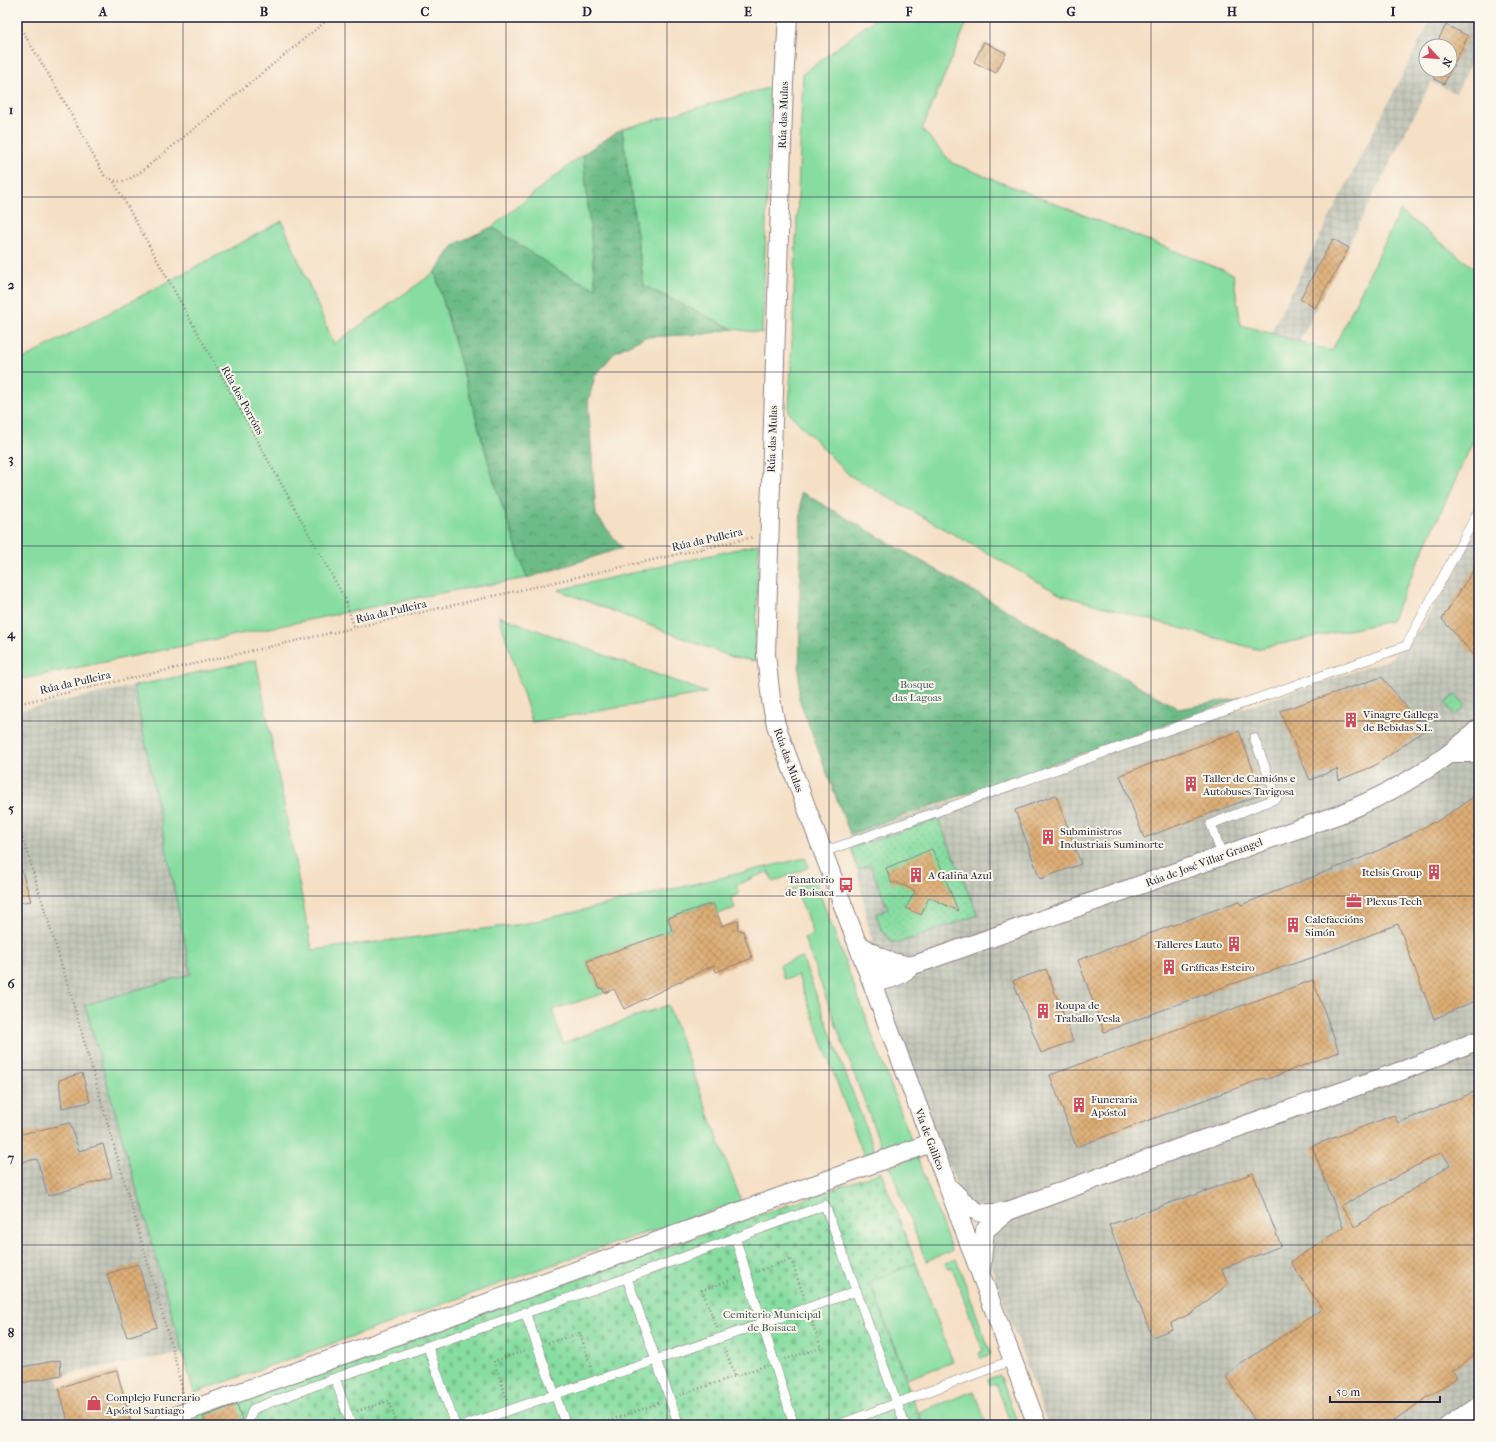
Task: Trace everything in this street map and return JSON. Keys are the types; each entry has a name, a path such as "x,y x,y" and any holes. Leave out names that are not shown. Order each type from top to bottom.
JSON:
{"street":[{"name":"Rúa das Mulas","path":"788,17 784,82 766,654 771,700 776,725 823,852"},
{"name":"Rúa de José Villar Grangel","path":"871,980 879,972 886,968 913,966 1340,814 1368,802 1412,779 1479,731"},
{"path":"1450,753 1479,753"},
{"name":"Vía de Galileo","path":"823,852 1037,1425"},
{"path":"857,943 877,956 896,963 913,966"},
{"name":"Rúa de José Villar Grangel","path":"883,1015 888,998 893,988 913,966"},
{"path":"959,1215 968,1212 988,1213 1008,1211 1190,1144 1404,1070 1479,1040"},
{"path":"160,1425 168,1419 188,1411 931,1143"},
{"path":"948,1187 963,1201 979,1212 986,1223 980,1272"},
{"path":"969,1242 982,1234 1008,1211"},
{"path":"1449,1425 1479,1405"}],"lane":[{"path":"823,852 1406,646 1479,510"},
{"path":"1222,855 1211,824 1277,798 1254,738"},
{"path":"247,1425 253,1409 335,1378 627,1278 825,1205 905,1425"},
{"path":"735,1237 794,1425"},
{"path":"627,1278 679,1425"},
{"path":"466,1425 857,1291"},
{"path":"525,1312 566,1425"},
{"path":"428,1347 455,1425"},
{"path":"838,1425 1013,1360"},
{"path":"335,1378 351,1425"}],"path":[{"path":"114,182 126,181 142,171 331,17"},
{"name":"Rúa dos Porróns","path":"17,22 60,94 104,175 114,182 345,599 354,628"},
{"name":"Rúa da Pulleira","path":"17,704 769,533"},
{"path":"17,819 74,1006 173,1351 188,1411"},
{"path":"389,1401 397,1425"}],"shaded area":[{"path":"1432,17 1479,17 1479,49 1456,93 1431,82 1296,348 1269,336 1418,44 1418,78 1458,78 1458,38 1421,38"},
{"path":"1479,520 1479,1425 1048,1425 979,1234 892,1042 850,834 1205,721 1388,660 1422,627"},
{"path":"134,686 191,974 85,1005 183,1353 77,1372 57,1378 69,1425 17,1425 17,711"}],"green space":[{"path":"877,17 969,17 922,129 952,163 1233,274 1241,325 1332,351 1400,211 1479,272 1479,428 1391,621 1256,649 1061,595 849,475 789,413 803,74"},
{"path":"771,87 762,333 733,329 644,286 622,129"},
{"path":"622,129 644,286 733,329 705,334 645,337 615,352 595,376 588,402 596,515 622,548 527,578 493,478 435,272 455,244 492,227 559,271 596,289 583,154"},
{"path":"583,154 596,289 559,271 492,227"},
{"path":"282,221 334,344 435,272 493,478 527,578 440,593 17,680 17,362"},
{"name":"Bosque das Lagoas","path":"801,492 1179,709 1245,697 850,834 799,699"},
{"path":"759,544 755,661 732,657 558,590"},
{"path":"499,616 707,693 532,722"},
{"path":"256,660 312,950 523,924 805,858 809,867 773,882 769,871 736,885 739,894 731,898 735,908 717,914 712,903 668,918 672,931 587,961 591,974 593,974 599,988 602,988 605,993 552,1010 563,1043 668,1005 741,1201 591,1251 194,1393 85,1005 191,974 134,686"},
{"path":"1455,695 1466,705 1455,715 1446,705 1446,702"},
{"path":"938,819 978,915 899,943 892,942 882,931 876,914 888,909 870,864 858,870 851,848"},
{"path":"815,881 912,1142 883,1152 804,938 813,934 798,894 788,897 786,891"},
{"path":"802,957 876,1155 865,1159 798,976 784,979 780,965"},
{"path":"917,1157 952,1251 926,1261 890,1167"},
{"name":"Cemiterio Municipal de Boisaca","path":"881,1172 916,1263 870,1281 922,1425 199,1425 195,1414"},
{"path":"956,1259 991,1354 981,1358 979,1353 983,1351 952,1267 947,1268 945,1263"},
{"path":"916,1263 953,1362 907,1379 870,1281"},
{"path":"1000,1375 1018,1425 1011,1425 996,1383 990,1385 988,1379"},
{"path":"974,1391 987,1425 923,1425 919,1412"}],"building":[{"path":"1446,25 1468,36 1458,56 1458,38 1439,38"},
{"path":"984,42 1006,53 996,73 974,62"},
{"path":"1433,78 1447,78 1444,84"},
{"path":"1333,239 1349,248 1315,308 1300,299"},
{"path":"1479,561 1479,661 1442,619"},
{"name":"Vinagre Gallega de Bebidas S.L.","path":"1382,677 1425,730 1374,766 1339,780 1337,769 1310,780 1280,711"},
{"name":"Taller de Camións e Autobuses Tavigosa","path":"1239,731 1262,794 1144,838 1120,775"},
{"path":"1479,793 1479,999 1434,1019 1398,924 1314,957 1229,985 1104,1032 1078,960 1239,901 1241,905 1371,854 1434,822 1435,823"},
{"name":"Subministros Industriais Suminorte","path":"1056,795 1081,864 1040,879 1015,810"},
{"name":"A Galiña Azul","path":"932,849 938,860 958,911 929,897 921,915 906,908 915,891 896,882 892,884 886,868"},
{"path":"17,865 20,865 31,901 17,903"},
{"path":"713,903 722,926 739,920 737,929 743,931 752,958 716,972 714,965 624,1009 614,989 605,993 602,988 599,988 593,974 591,974 587,961 672,931 668,918"},
{"name":"Roupa de Traballo Vesla","path":"1046,969 1073,1041 1041,1053 1013,981"},
{"path":"1313,980 1339,1052 1076,1147 1050,1075"},
{"path":"82,1073 90,1102 62,1108 59,1080"},
{"path":"1479,1090 1479,1353 1452,1371 1457,1377 1387,1425 1258,1425 1225,1375 1322,1309 1291,1262 1343,1227 1312,1146 1394,1115 1398,1123","holes":["1442,1152 1450,1165 1355,1227 1341,1206"]},
{"path":"70,1123 79,1151 103,1144 112,1177 48,1196 37,1159 17,1163 17,1135"},
{"path":"1253,1173 1281,1246 1222,1269 1228,1284 1192,1313 1171,1323 1173,1329 1152,1337 1109,1225 1192,1195 1193,1196"},
{"path":"138,1264 157,1327 127,1337 107,1274"},
{"path":"60,1360 61,1375 17,1384 17,1368"},
{"name":"Complejo Funerario Apóstol Santiago","path":"117,1371 130,1420 109,1425 69,1425 59,1388 94,1376"},
{"path":"237,1404 242,1420 230,1425 206,1425 203,1417"}],"place":[{"name":"Vinagre Gallega de Bebidas S.L.","path":"1351,720"},
{"name":"Taller de Camións e Autobuses Tavigosa","path":"1191,784"},
{"name":"Subministros Industriais Suminorte","path":"1048,837"},
{"name":"Itelsis Group","path":"1434,872"},
{"name":"A Galiña Azul","path":"916,875"},
{"name":"Tanatorio de Boisaca","path":"846,885"},
{"name":"Plexus Tech","path":"1354,901"},
{"name":"Calefaccións Simón","path":"1293,925"},
{"name":"Talleres Lauto","path":"1234,944"},
{"name":"Gráficas Esteiro","path":"1169,967"},
{"name":"Roupa de Traballo Vesla","path":"1043,1011"},
{"name":"Funeraria Apóstol","path":"1079,1105"},
{"name":"Complejo Funerario Apóstol Santiago","path":"94,1403"}]}
